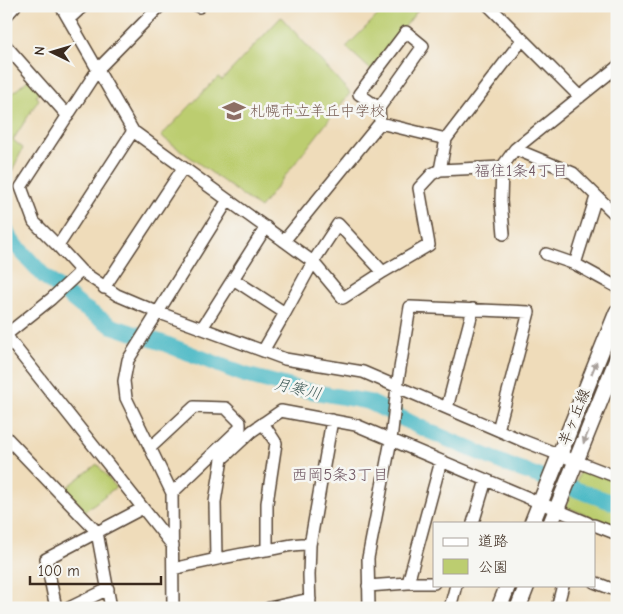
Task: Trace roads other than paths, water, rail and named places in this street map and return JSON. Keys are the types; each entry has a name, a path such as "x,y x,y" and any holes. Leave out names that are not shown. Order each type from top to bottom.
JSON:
{"main road":[{"name":"羊ヶ丘線","path":"532,522 617,312"},
{"name":"羊ヶ丘線","path":"556,511 617,359"},
{"path":"499,608 508,586"},
{"path":"518,608 527,586"}],"street":[{"path":"61,6 133,131 313,262 343,298 383,272 429,246 419,188 432,174 440,170 502,167"},
{"path":"69,20 83,6"},
{"path":"160,6 98,69 21,187 34,222 58,246 77,275 156,315 202,328 285,359 363,372 397,393 447,408 558,458 617,477"},
{"path":"489,6 580,97"},
{"path":"284,241 380,123 379,108 423,46 406,32 358,94 379,108"},
{"path":"440,170 446,139 522,40"},
{"path":"6,46 68,116"},
{"path":"504,234 501,200 502,167 515,149 617,67"},
{"path":"380,123 446,139"},
{"path":"58,246 133,131"},
{"path":"515,149 573,173 617,216"},
{"path":"104,288 183,168"},
{"path":"575,264 596,197"},
{"path":"173,608 172,493 126,398 124,381 128,360 228,200"},
{"path":"263,351 313,262 338,224 383,272"},
{"path":"202,328 266,227"},
{"path":"546,254 575,264 617,287"},
{"path":"77,275 8,339 173,546"},
{"path":"233,279 285,313"},
{"path":"369,608 368,558 392,437 410,307 529,312 498,430"},
{"path":"447,408 473,309"},
{"path":"150,448 194,407 226,408 240,422 240,428 172,493"},
{"path":"216,559 216,502 222,459 252,430 280,411 356,425 392,437 486,480 542,498 556,511 584,522"},
{"path":"269,608 310,604 310,545 332,420"},
{"path":"263,423 276,443 267,503 267,550"},
{"path":"6,437 97,532 111,608"},
{"path":"408,583 441,461"},
{"path":"474,522 486,480"},
{"path":"56,608 46,559 143,508"},
{"path":"596,526 617,534"},
{"path":"173,569 267,550 303,544 310,545"},
{"path":"368,586 433,583"},
{"path":"596,583 617,591"},
{"path":"450,608 456,586"},
{"path":"557,608 563,586"},
{"path":"69,608 108,589"}],"waterway":[{"name":"月寒川","path":"6,230 11,240 45,277 81,306 112,326 163,343 245,375 299,389 369,402 424,429 510,466 617,504"}],"place":[{"name":"札幌市立羊丘中学校","path":"234,111"}],"district":[{"name":"福住1条4丁目","path":"521,170"},
{"name":"西岡5条3丁目","path":"340,474"}]}
